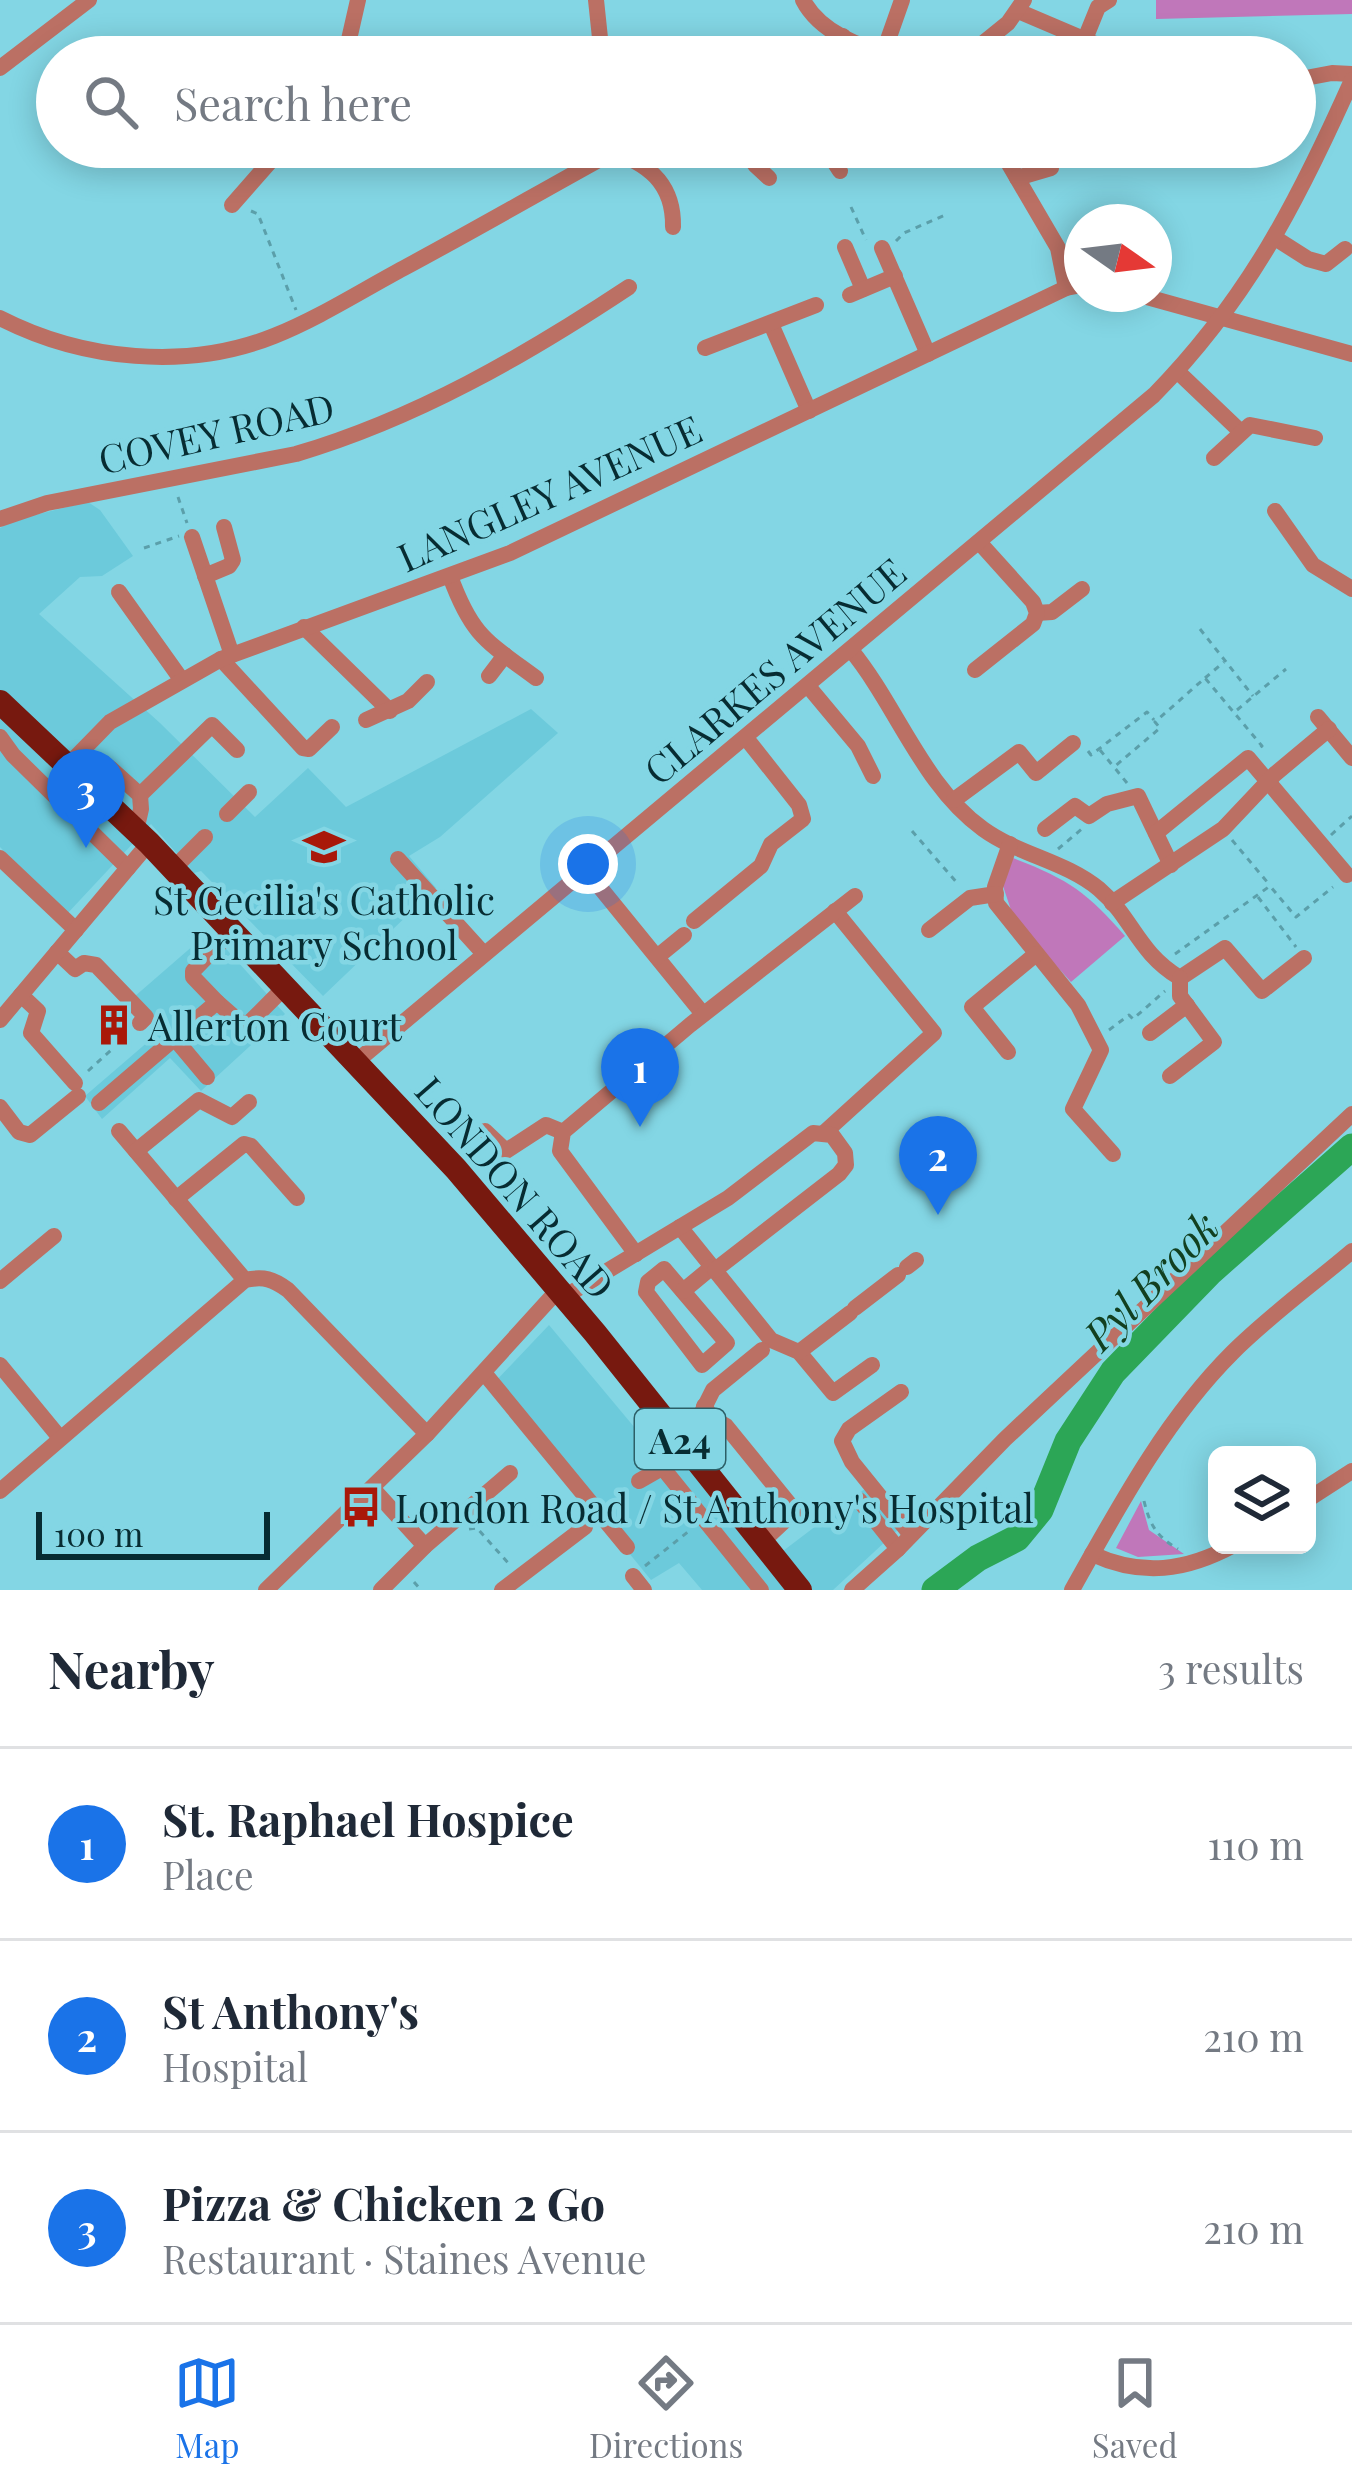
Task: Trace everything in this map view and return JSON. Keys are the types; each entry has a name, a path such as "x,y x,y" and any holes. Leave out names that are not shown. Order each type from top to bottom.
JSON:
{"highway":[{"name":"LONDON ROAD","path":"2,711 68,766 174,868 456,1168 800,1590"}],"street":[{"path":"42,36 89,0"},
{"path":"350,36 358,0"},
{"path":"596,0 600,36"},
{"path":"803,0 817,21 843,36"},
{"path":"893,36 902,0"},
{"path":"1086,36 1098,7 1109,0"},
{"path":"988,36 1021,5 1076,36"},
{"path":"0,68 36,40"},
{"path":"1316,76 1332,73 1351,84"},
{"name":"CLARKES AVENUE","path":"1316,154 1351,84"},
{"path":"232,205 265,168"},
{"path":"0,318 62,345 146,356 252,344 302,323 579,168"},
{"path":"650,168 669,203 673,227"},
{"path":"758,168 769,178"},
{"path":"1011,168 1064,262"},
{"path":"1017,178 1051,168"},
{"name":"CLARKES AVENUE","path":"357,1061 1154,395 1224,318 1274,238 1309,168"},
{"path":"1274,238 1317,263 1327,264 1345,249"},
{"path":"845,247 857,292 895,276"},
{"path":"882,248 928,354"},
{"name":"COVEY ROAD","path":"0,519 47,503 296,454 335,442 419,408 493,370 629,287"},
{"name":"LANGLEY AVENUE","path":"68,766 110,722 226,657 450,576 584,520 1064,291"},
{"path":"1172,304 1352,355"},
{"path":"704,348 816,305"},
{"path":"771,324 809,411"},
{"path":"1177,371 1241,432"},
{"path":"1214,458 1250,424 1315,438"},
{"path":"1275,512 1313,565 1352,588"},
{"path":"205,576 230,566 233,560 224,526"},
{"path":"192,536 226,657 304,748 309,749 332,727"},
{"path":"975,670 1033,624 1037,613 1033,602 980,542"},
{"path":"450,576 466,619 536,678"},
{"path":"1037,613 1052,612 1082,589"},
{"path":"119,592 181,680"},
{"path":"304,627 390,711"},
{"path":"851,650 877,681 933,775 985,831 1098,888 1159,965 1180,978"},
{"path":"489,676 505,655"},
{"path":"366,721 408,701 427,682"},
{"path":"808,686 858,746 873,776"},
{"path":"1112,903 1223,829 1323,723 1352,758"},
{"path":"140,795 212,725 237,750"},
{"path":"0,737 128,868"},
{"path":"657,957 761,866 772,844 803,819 799,805 746,739"},
{"path":"954,800 1019,752 1036,773 1073,743"},
{"path":"1156,833 1248,758 1347,875"},
{"path":"1,1017 128,868 143,837 140,795 110,768 88,787"},
{"path":"227,814 249,792"},
{"path":"1045,830 1075,806 1089,817 1107,805 1138,796 1171,865"},
{"path":"174,868 205,837"},
{"path":"1010,844 995,894 1004,914 1078,1005 1101,1050 1073,1109 1113,1154"},
{"path":"0,858 76,930"},
{"path":"398,859 484,954"},
{"path":"585,869 703,1014"},
{"path":"929,930 970,898 995,894"},
{"path":"636,1254 560,1151 563,1132 703,1014 855,896"},
{"path":"824,1132 934,1033 836,911"},
{"path":"233,930 193,970 193,977 242,1024 249,1024 286,986"},
{"path":"1180,978 1225,948 1262,991 1304,958"},
{"path":"57,952 75,969 84,963 96,965 146,1017 140,1023"},
{"path":"1008,1052 972,1007 1036,954"},
{"path":"1170,1076 1214,1042 1180,996 1180,978"},
{"path":"0,1107 19,1132 30,1136 77,1090 31,1033 38,1011 21,995"},
{"path":"99,1103 217,1002"},
{"path":"1150,1033 1187,1005"},
{"path":"176,1040 207,1077"},
{"path":"136,1150 199,1100 232,1117 249,1102"},
{"path":"852,1590 1005,1438 1352,1114"},
{"path":"485,1131 506,1151 546,1125 563,1132"},
{"path":"119,1131 245,1280"},
{"path":"266,1590 427,1434 561,1293 728,1198 813,1133 832,1135 845,1153 846,1165 839,1174 683,1291"},
{"path":"176,1198 244,1144 297,1198"},
{"path":"680,1227 771,1340 799,1352 833,1393 872,1364"},
{"path":"0,1281 54,1236"},
{"path":"1072,1590 1138,1476 1190,1399 1233,1352 1352,1251"},
{"path":"799,1352 907,1267"},
{"path":"664,1269 683,1291 727,1343 702,1365 646,1292 647,1282 664,1269"},
{"path":"0,1490 245,1280 272,1278 288,1290 427,1434"},
{"path":"761,1590 665,1472 668,1458 713,1390 762,1350"},
{"path":"0,1365 60,1438"},
{"path":"485,1374 627,1547"},
{"path":"901,1392 849,1429 842,1441 852,1462 911,1534"},
{"path":"704,1406 795,1511 762,1542"},
{"path":"639,1481 667,1465"},
{"path":"1316,1494 1352,1471"},
{"path":"381,1590 509,1473"},
{"path":"372,1488 425,1546"},
{"path":"859,1500 898,1549"},
{"path":"502,1590 585,1527"},
{"path":"1092,1554 1135,1570 1157,1570 1216,1554"}],"path":[{"path":"232,205 257,214 302,323"},
{"path":"851,207 872,252 945,214"},
{"path":"144,548 192,536 178,497"},
{"path":"1200,628 1253,696"},
{"path":"1155,722 1226,661"},
{"path":"1234,712 1286,669"},
{"path":"1205,678 1262,746 1248,758"},
{"path":"1073,743 1081,742 1091,755 1148,712 1160,728 1114,767"},
{"path":"1099,749 1138,796"},
{"path":"1046,858 1086,826 1089,817"},
{"path":"1322,843 1351,818"},
{"path":"1223,829 1296,917 1347,875"},
{"path":"912,831 970,898"},
{"path":"1159,965 1270,886"},
{"path":"1256,896 1304,958"},
{"path":"1089,1031 1116,1027 1129,1015 1133,1019 1180,978"},
{"path":"77,1090 140,1023"},
{"path":"1138,1476 1157,1536 1202,1561"},
{"path":"639,1583 705,1519"},
{"path":"443,1531 477,1528 520,1576"}],"shaded area":[{"path":"1156,0 1352,0 1352,14 1156,19"},
{"path":"88,502 100,510 133,556 102,576 80,577 39,614 255,817 308,768 346,807 531,709 558,733 440,837 409,856 436,888 323,996 201,871 194,873 151,824 66,915 0,847 0,528"},
{"path":"1013,858 1075,888 1125,936 1071,982 1014,919 1003,886"},
{"path":"210,931 285,1014 201,1091 170,1058 102,1119 85,1096 164,1028 134,997"},
{"path":"549,1325 655,1452 689,1435 783,1551 866,1488 900,1528 833,1590 702,1590 679,1563 651,1580 492,1385"},
{"path":"1141,1501 1149,1530 1184,1554 1138,1557 1116,1548"}],"waterway":[{"name":"Pyl Brook","path":"935,1590 978,1558 1017,1538 1040,1510 1068,1441 1113,1372 1210,1272 1352,1147"}],"place":[{"name":"St Cecilia's Catholic Primary School","path":"324,847"},
{"name":"Pizza & Chicken 2 Go","path":"86,848"},
{"name":"Allerton Court","path":"114,1025"},
{"name":"St. Raphael Hospice","path":"640,1127"},
{"name":"St Anthony's","path":"938,1215"},
{"name":"London Road / St Anthony's Hospital","path":"361,1507"}]}
